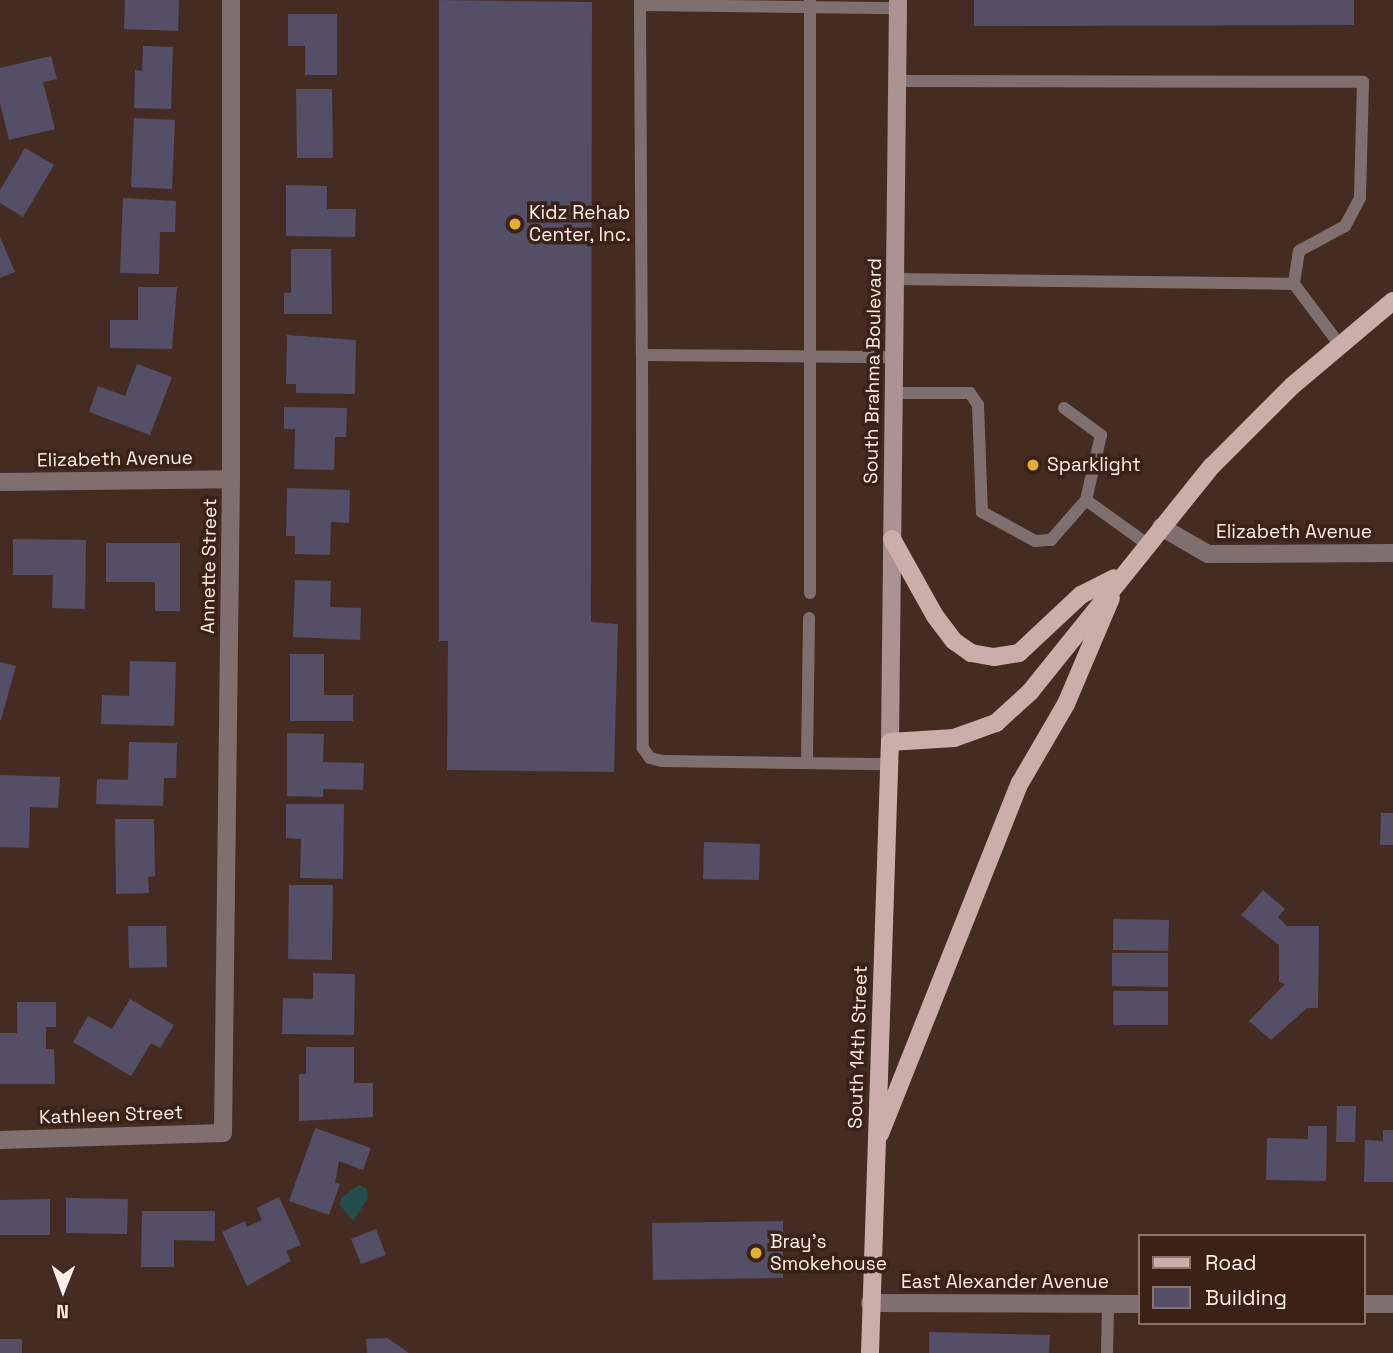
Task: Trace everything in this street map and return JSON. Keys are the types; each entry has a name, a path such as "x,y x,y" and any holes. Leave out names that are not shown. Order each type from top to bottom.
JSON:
{"main road":[{"name":"South Brahma Boulevard","path":"890,742 897,4"},
{"path":"890,742 954,738 996,723 1030,692 1120,575 1212,466 1339,344 1393,301"},
{"path":"892,539 935,616 954,641 971,653 994,657 1019,653 1081,595 1120,575"},
{"path":"875,1147 1020,783 1066,704 1120,575"},
{"name":"South 14th Street","path":"870,1353 890,742"}],"street":[{"name":"Annette Street","path":"223,1133 231,479 231,0"},
{"name":"Elizabeth Avenue","path":"0,481 231,479"},
{"name":"Elizabeth Avenue","path":"1161,527 1208,554 1393,553"},
{"name":"Kathleen Street","path":"0,1140 223,1133"},
{"name":"East Alexander Avenue","path":"870,1303 1138,1304"},
{"path":"1365,1304 1393,1304"}],"lane":[{"path":"889,764 662,761 650,758 643,748 640,2 897,4"},
{"path":"810,3 810,593"},
{"path":"897,81 1363,82 1360,198 1345,226 1299,251 1294,284 1339,344"},
{"path":"894,279 1294,284"},
{"path":"642,355 893,357"},
{"path":"894,393 970,393 978,405 982,512 1035,541 1051,540 1087,500 1101,435 1064,408"},
{"path":"1087,500 1147,544"},
{"path":"807,761 809,618"},
{"path":"1107,1353 1108,1304"}],"water":[{"path":"359,1185 367,1189 368,1198 353,1221 340,1205 341,1198"}],"building":[{"path":"125,0 179,0 178,31 124,29"},
{"name":"Kidz Rehab Center, Inc.","path":"439,0 592,2 591,622 618,624 614,772 447,770 448,641 439,641"},
{"path":"974,0 1354,0 1354,25 974,26"},
{"path":"288,14 337,14 337,75 305,75 305,46 288,46"},
{"path":"143,46 173,47 171,109 134,108 135,70 142,71"},
{"path":"51,56 57,79 43,82 55,129 9,140 0,103 0,68"},
{"path":"296,89 332,89 333,158 297,158"},
{"path":"134,118 175,120 172,189 131,187"},
{"path":"25,148 54,165 23,217 0,203 0,190"},
{"path":"286,185 327,186 327,209 356,209 355,237 286,236"},
{"path":"123,198 176,201 175,232 160,232 159,274 120,273"},
{"path":"0,237 15,272 0,278"},
{"path":"291,249 331,249 332,314 284,314 284,293 291,293"},
{"path":"138,287 177,287 172,349 110,348 110,320 138,320"},
{"path":"287,335 356,340 355,394 296,393 296,384 286,384"},
{"path":"137,364 172,377 150,435 89,412 98,386 125,396"},
{"path":"284,407 347,408 346,437 335,437 334,470 294,469 295,429 284,429"},
{"path":"287,488 350,490 349,523 331,522 330,555 295,554 295,536 286,536"},
{"path":"13,539 86,540 85,609 52,608 53,575 13,575"},
{"path":"106,543 180,543 180,611 155,611 155,582 106,582"},
{"path":"295,580 331,581 330,607 361,608 360,640 293,637"},
{"path":"290,654 324,654 324,695 353,695 353,721 290,721"},
{"path":"130,661 176,662 174,726 101,724 102,695 129,696"},
{"path":"0,662 16,666 1,720 0,720"},
{"path":"287,733 324,734 323,762 364,763 363,790 323,789 323,797 287,796"},
{"path":"129,742 177,743 176,778 164,778 163,806 96,804 97,779 128,780"},
{"path":"0,775 60,777 58,808 30,807 29,848 0,847"},
{"path":"286,804 344,804 343,879 300,878 301,839 286,838"},
{"path":"1381,813 1393,813 1393,845 1380,845"},
{"path":"115,819 154,819 155,876 148,877 149,893 116,894"},
{"path":"704,842 760,844 759,880 703,879"},
{"path":"289,885 333,885 332,960 288,959"},
{"path":"1263,890 1285,909 1278,917 1287,926 1319,926 1318,1008 1307,1008 1271,1040 1249,1021 1285,984 1279,982 1279,945 1241,915"},
{"path":"1113,919 1169,920 1168,951 1113,950"},
{"path":"128,926 166,926 167,967 129,968"},
{"path":"1112,953 1168,953 1168,987 1112,986"},
{"path":"313,973 355,974 354,1035 282,1034 283,998 313,999"},
{"path":"1113,991 1168,991 1168,1025 1113,1025"},
{"path":"130,999 174,1025 160,1048 151,1043 131,1076 73,1042 88,1016 112,1029"},
{"path":"17,1002 56,1002 56,1027 46,1027 46,1049 54,1049 55,1084 0,1084 0,1033 17,1033"},
{"path":"306,1047 354,1047 354,1083 373,1083 373,1117 299,1121 299,1074 306,1074"},
{"path":"1337,1106 1356,1106 1355,1142 1336,1142"},
{"path":"1308,1126 1327,1126 1326,1181 1266,1180 1267,1138 1308,1139"},
{"path":"315,1128 371,1148 363,1170 339,1161 335,1183 340,1184 329,1215 289,1201"},
{"path":"1383,1130 1393,1130 1393,1182 1364,1182 1365,1140 1383,1141"},
{"path":"279,1197 301,1245 286,1251 291,1261 247,1286 222,1232 245,1221 247,1227 262,1220 257,1208"},
{"path":"66,1198 128,1199 127,1234 66,1233"},
{"path":"50,1199 50,1235 0,1235 0,1200"},
{"path":"142,1211 215,1211 215,1241 174,1240 174,1267 141,1267"},
{"path":"783,1221 783,1278 653,1280 652,1223"},
{"path":"376,1229 386,1255 361,1264 351,1239"},
{"path":"929,1332 1050,1335 1049,1353 929,1353"},
{"path":"387,1338 409,1353 367,1353 366,1339"},
{"path":"0,1339 22,1339 22,1353 0,1353"}],"place":[{"name":"Kidz Rehab Center, Inc.","path":"515,224"},
{"name":"Sparklight","path":"1033,465"},
{"name":"Bray's Smokehouse","path":"756,1253"}]}
